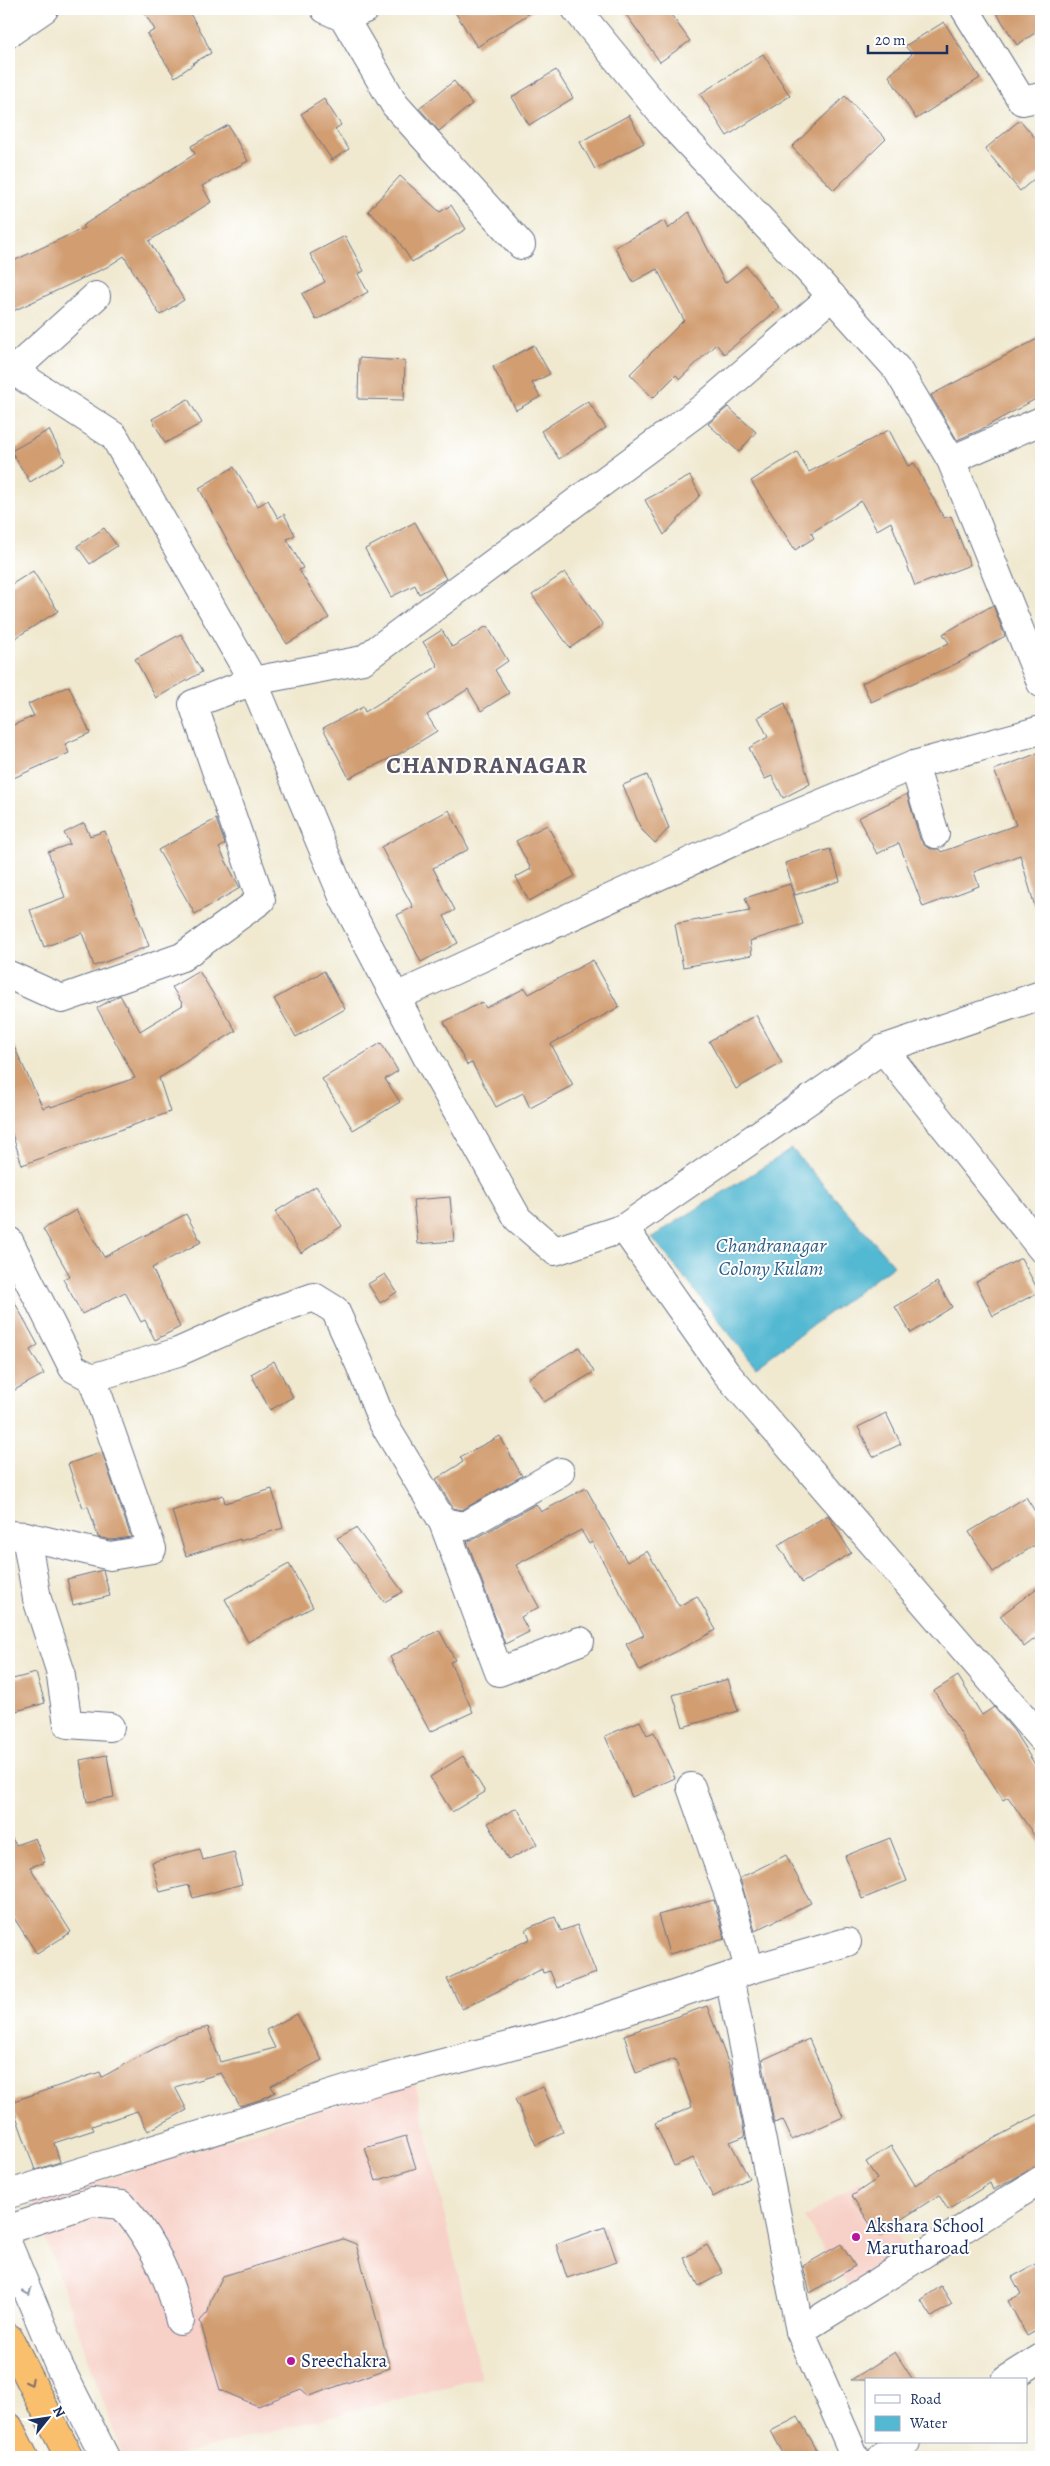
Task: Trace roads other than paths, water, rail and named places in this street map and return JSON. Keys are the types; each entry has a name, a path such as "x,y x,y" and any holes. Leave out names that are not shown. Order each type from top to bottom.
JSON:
{"highway":[{"path":"9,2338 69,2457"},
{"path":"9,2427 24,2457"}],"street":[{"path":"9,33 44,9"},
{"path":"576,9 667,120 832,296 897,369 951,460 1041,683"},
{"path":"965,9 1022,101 1041,97"},
{"path":"345,12 395,105 521,245"},
{"path":"96,296 11,369 114,436 253,681 344,899 396,997 518,1219 555,1251 624,1228 883,1049 1041,995"},
{"path":"9,975 62,999 182,957 261,900 193,704 253,681 363,660 704,406 832,296"},
{"path":"951,460 1041,421"},
{"path":"396,997 766,827 914,766 1041,730"},
{"path":"914,766 935,834"},
{"path":"883,1049 1041,1248"},
{"path":"624,1228 726,1372 1039,1723"},
{"path":"9,1242 73,1368 92,1378 152,1550 110,1556 18,1536 60,1670 68,1724 110,1727"},
{"path":"92,1378 178,1352 259,1316 314,1297 335,1310 382,1420 443,1522 499,1672 580,1641"},
{"path":"443,1522 465,1526 560,1472"},
{"path":"691,1787 730,1898 739,1974 800,2331 854,2457"},
{"path":"9,2194 385,2078 562,2032 739,1974 847,1942"},
{"path":"800,2331 1041,2180"},
{"path":"9,2229 92,2202 122,2205 142,2228 166,2278 180,2321"},
{"path":"9,2247 59,2366 105,2457"},
{"path":"1009,2378 1041,2358"},
{"path":"882,2457 903,2444"}],"water":[{"name":"Chandranagar Colony Kulam","path":"792,1149 894,1265 756,1367 652,1237"}],"place":[{"name":"Akshara School Marutharoad","path":"856,2237"},
{"name":"Sreechakra","path":"291,2361"}],"district":[{"name":"CHANDRANAGAR","path":"487,765"}]}
